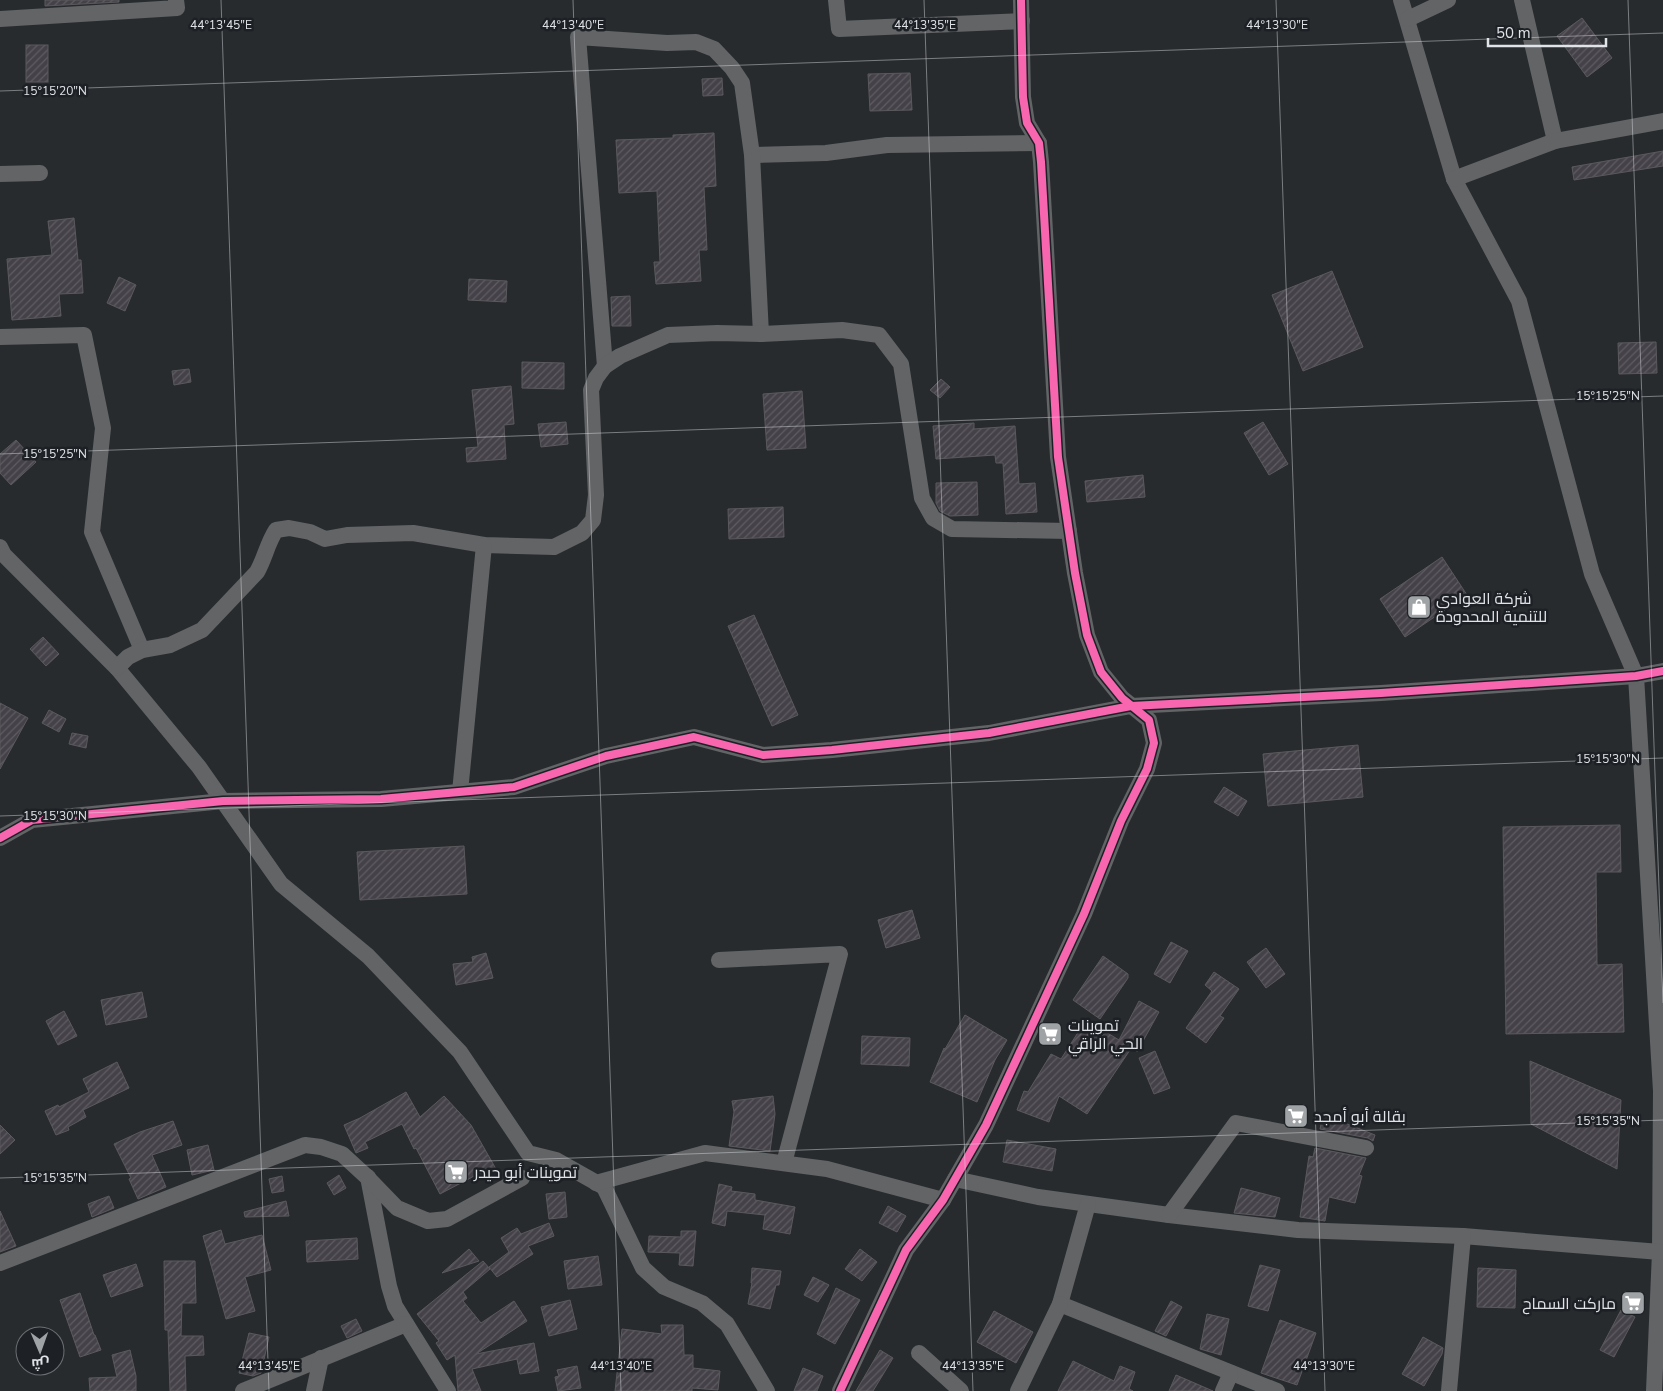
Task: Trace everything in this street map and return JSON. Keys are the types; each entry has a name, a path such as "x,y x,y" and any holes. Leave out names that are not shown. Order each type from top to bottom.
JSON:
{"street":[{"path":"0,19 177,8 176,0"},
{"path":"836,0 839,29 1022,21"},
{"path":"840,1391 906,1250 943,1200 986,1125 1084,914 1121,821 1147,770 1154,743 1149,720 1122,698 1101,672 1091,644 1075,573 1058,457 1039,143 1028,124 1023,97 1021,0"},
{"path":"1402,0 1454,179 1519,301 1592,574 1636,676 1659,999 1660,1252 1654,1391"},
{"path":"1408,19 1448,0"},
{"path":"1522,0 1555,141"},
{"path":"605,366 578,37 667,44 696,42 714,49 732,68 742,83 752,155 760,334"},
{"path":"1454,179 1555,141 1663,121"},
{"path":"752,155 826,153 887,144 1039,143"},
{"path":"0,174 40,172"},
{"path":"117,668 128,657 142,650 170,646 202,630 257,572 263,561 268,542 276,530 289,528 310,532 326,539 347,535 413,533 484,544 554,547 582,533 593,520 596,495 591,390 596,378 605,366 620,356 668,335 760,334 842,330 879,334 901,364 922,498 933,518 952,529 1069,531"},
{"path":"0,337 84,335 103,428 92,532 142,650"},
{"path":"460,792 484,544"},
{"path":"0,547 4,555 117,668 200,767 281,884 368,956 460,1052 528,1153 556,1160 604,1187 643,1268 664,1287 702,1303 727,1324 767,1391"},
{"path":"0,838 32,820 223,801 381,799 514,787 606,756 694,737 763,755 832,750 989,733 1131,706 1382,693 1636,676 1663,671"},
{"path":"719,960 840,954 784,1163"},
{"path":"1169,1215 1236,1123 1366,1148"},
{"path":"0,1263 305,1145 321,1147 342,1154 368,1176 398,1208 428,1221 447,1219 522,1178"},
{"path":"596,1183 705,1153 827,1168 943,1200"},
{"path":"368,1176 391,1296 400,1316 448,1391"},
{"path":"955,1179 1038,1197 1298,1230 1463,1236 1660,1252"},
{"path":"1018,1391 1060,1304 1088,1204"},
{"path":"1449,1391 1463,1236"},
{"path":"1060,1304 1277,1391"},
{"path":"243,1391 406,1324"},
{"path":"919,1353 961,1391"},
{"path":"314,1391 321,1358"},
{"path":"1222,1391 1231,1373"}],"building":[{"path":"45,0 119,0 119,2 45,6"},
{"path":"1582,18 1612,58 1587,77 1557,36"},
{"path":"26,45 48,45 48,82 26,82"},
{"path":"910,73 912,110 870,111 868,74"},
{"path":"722,78 723,95 703,96 702,79"},
{"path":"714,133 716,186 704,187 707,250 699,250 701,281 656,284 654,262 660,262 657,191 619,193 616,140 673,138 673,135"},
{"path":"1663,151 1663,166 1574,180 1572,167"},
{"path":"74,218 78,260 81,260 83,293 59,294 61,316 12,320 7,259 52,255 48,221"},
{"path":"1332,271 1363,347 1303,371 1272,295"},
{"path":"119,277 136,285 125,311 107,303"},
{"path":"469,279 507,281 506,302 468,300"},
{"path":"630,296 631,326 612,326 611,297"},
{"path":"1656,342 1657,373 1619,374 1618,343"},
{"path":"522,362 564,363 564,389 522,388"},
{"path":"189,369 191,382 174,385 172,371"},
{"path":"941,379 950,387 940,398 930,390"},
{"path":"511,386 514,424 504,425 506,459 467,462 466,448 478,447 472,390"},
{"path":"802,391 806,448 767,450 763,394"},
{"path":"566,422 568,444 541,447 538,424"},
{"path":"1263,422 1288,464 1269,475 1244,433"},
{"path":"974,423 974,429 1015,426 1019,484 1035,483 1037,512 1006,514 1003,463 996,463 995,455 936,459 933,426"},
{"path":"16,440 36,462 11,485 0,473 0,454"},
{"path":"1143,475 1145,497 1087,502 1085,481"},
{"path":"977,482 978,515 950,516 940,511 936,503 936,483"},
{"path":"783,507 784,537 729,539 728,509"},
{"path":"1442,557 1467,595 1405,637 1380,599"},
{"path":"754,615 798,715 772,726 728,626"},
{"path":"43,637 59,654 46,666 30,649"},
{"path":"0,703 28,718 0,769"},
{"path":"49,710 66,719 59,732 42,723"},
{"path":"72,733 88,736 86,748 69,744"},
{"path":"1358,745 1363,797 1268,806 1263,754"},
{"path":"1224,787 1247,801 1238,816 1214,802"},
{"path":"1620,825 1621,872 1596,872 1597,965 1622,964 1624,1032 1506,1034 1503,827"},
{"path":"464,846 467,894 360,900 357,852"},
{"path":"912,910 920,938 886,948 878,920"},
{"path":"1171,942 1188,951 1170,983 1154,974"},
{"path":"1266,948 1285,974 1266,988 1247,962"},
{"path":"486,953 493,978 456,985 453,964 473,962 472,957"},
{"path":"1103,956 1128,974 1128,978 1100,1019 1073,1000"},
{"path":"1214,972 1239,989 1220,1016 1224,1018 1206,1043 1186,1028 1212,991 1205,985"},
{"path":"142,992 147,1017 106,1025 101,1000"},
{"path":"1139,1001 1159,1012 1137,1052 1134,1044 1087,1114 1059,1096 1049,1122 1017,1110 1024,1091 1028,1092 1051,1054 1061,1059 1086,1020 1119,1040"},
{"path":"64,1011 77,1036 58,1045 46,1021"},
{"path":"965,1015 1007,1040 995,1060 977,1102 930,1082 944,1048"},
{"path":"862,1036 910,1038 909,1066 861,1064"},
{"path":"1155,1051 1170,1088 1154,1094 1139,1058"},
{"path":"1530,1061 1621,1100 1617,1169 1531,1124"},
{"path":"117,1062 129,1088 83,1110 86,1117 68,1127 69,1130 56,1135 45,1111 58,1105 59,1107 89,1092 83,1079"},
{"path":"406,1092 420,1117 444,1096 471,1125 496,1169 483,1177 480,1173 440,1194 402,1124 365,1142 368,1148 356,1153 344,1125"},
{"path":"773,1096 775,1114 770,1151 729,1146 734,1112 732,1101"},
{"path":"1323,1116 1345,1121 1345,1123 1375,1135 1373,1141 1368,1138 1320,1129"},
{"path":"173,1121 182,1145 152,1155 166,1187 138,1199 129,1179 131,1178 114,1144 140,1132"},
{"path":"0,1125 15,1140 0,1154"},
{"path":"1007,1140 1056,1149 1052,1171 1003,1162"},
{"path":"208,1145 214,1170 192,1175 187,1150"},
{"path":"1315,1148 1366,1158 1359,1175 1362,1176 1355,1203 1329,1197 1325,1221 1300,1217 1309,1156 1313,1157"},
{"path":"339,1175 346,1188 334,1195 327,1183"},
{"path":"282,1176 284,1191 272,1193 269,1179"},
{"path":"719,1184 732,1187 731,1191 755,1194 755,1200 795,1207 790,1234 763,1229 765,1215 727,1211 725,1226 712,1223"},
{"path":"1241,1188 1280,1198 1275,1217 1234,1213"},
{"path":"565,1192 567,1217 549,1219 546,1194"},
{"path":"109,1196 114,1208 92,1217 88,1204"},
{"path":"286,1201 289,1216 245,1217 244,1212"},
{"path":"888,1206 906,1216 897,1232 879,1223"},
{"path":"0,1211 16,1246 0,1252"},
{"path":"549,1223 554,1236 528,1246 533,1254 497,1277 489,1267 509,1252 501,1238 517,1228 521,1234"},
{"path":"221,1230 225,1244 262,1235 271,1270 245,1277 255,1311 226,1319 203,1236"},
{"path":"681,1231 696,1231 693,1266 679,1265 680,1253 648,1252 649,1236 681,1237"},
{"path":"357,1238 358,1259 307,1262 306,1241"},
{"path":"469,1249 479,1261 442,1273"},
{"path":"860,1249 877,1262 862,1281 845,1269"},
{"path":"598,1256 602,1285 568,1289 564,1261"},
{"path":"164,1261 195,1261 196,1303 182,1303 181,1336 203,1336 204,1355 185,1356 186,1391 170,1391 168,1330 165,1330"},
{"path":"483,1261 490,1269 463,1292 467,1298 463,1301 481,1323 514,1301 527,1321 476,1354 534,1343 539,1371 520,1374 517,1359 472,1369 481,1391 458,1391 455,1355 447,1360 436,1343 439,1341 417,1314"},
{"path":"136,1264 143,1286 111,1297 103,1275"},
{"path":"1260,1265 1280,1270 1268,1311 1248,1306"},
{"path":"752,1268 781,1271 779,1285 776,1285 770,1309 748,1304 752,1283"},
{"path":"1478,1268 1516,1270 1515,1308 1477,1307"},
{"path":"813,1277 829,1285 818,1302 804,1295"},
{"path":"836,1288 860,1300 835,1344 817,1334"},
{"path":"80,1293 101,1350 80,1357 60,1300"},
{"path":"570,1300 577,1329 549,1336 541,1307"},
{"path":"1171,1301 1182,1307 1166,1336 1155,1331"},
{"path":"1621,1310 1635,1317 1614,1357 1600,1350"},
{"path":"994,1311 1033,1332 1016,1363 977,1342"},
{"path":"1207,1314 1229,1319 1221,1355 1200,1349"},
{"path":"356,1319 362,1331 347,1338 341,1326"},
{"path":"1280,1320 1316,1333 1297,1385 1261,1373"},
{"path":"661,1325 683,1325 684,1355 693,1355 693,1368 720,1371 718,1390 692,1388 692,1391 615,1391 622,1329 662,1334"},
{"path":"249,1333 269,1337 261,1373 253,1376 239,1373"},
{"path":"1423,1337 1443,1348 1442,1354 1424,1386 1402,1374"},
{"path":"130,1350 136,1376 136,1391 90,1391 89,1378 117,1377 112,1355"},
{"path":"880,1350 893,1358 873,1391 856,1391"},
{"path":"1073,1361 1114,1381 1120,1366 1135,1372 1129,1389 1133,1391 1058,1391"},
{"path":"577,1366 581,1388 558,1391 555,1377 559,1376 557,1370"},
{"path":"803,1368 823,1376 817,1391 794,1391"},
{"path":"1176,1375 1213,1391 1169,1391"}],"cycle path":[{"path":"840,1391 906,1250 943,1200 986,1125 1084,914 1121,821 1147,769 1154,743 1149,720 1122,698 1101,672 1087,635 1075,573 1058,457 1039,143 1027,123 1023,97 1021,0"},
{"path":"0,838 32,820 223,801 381,799 514,787 606,756 694,737 763,755 832,750 989,733 1131,706 1381,693 1636,676 1663,671"}],"place":[{"name":"شركة العوادي للتنمية المحدودة","path":"1419,607"},
{"name":"تموينات الحي الراقي","path":"1050,1034"},
{"name":"بقالة أبو أمجد","path":"1296,1116"},
{"name":"تموينات أبو حيدر","path":"456,1172"},
{"name":"ماركت السماح","path":"1633,1303"}]}
